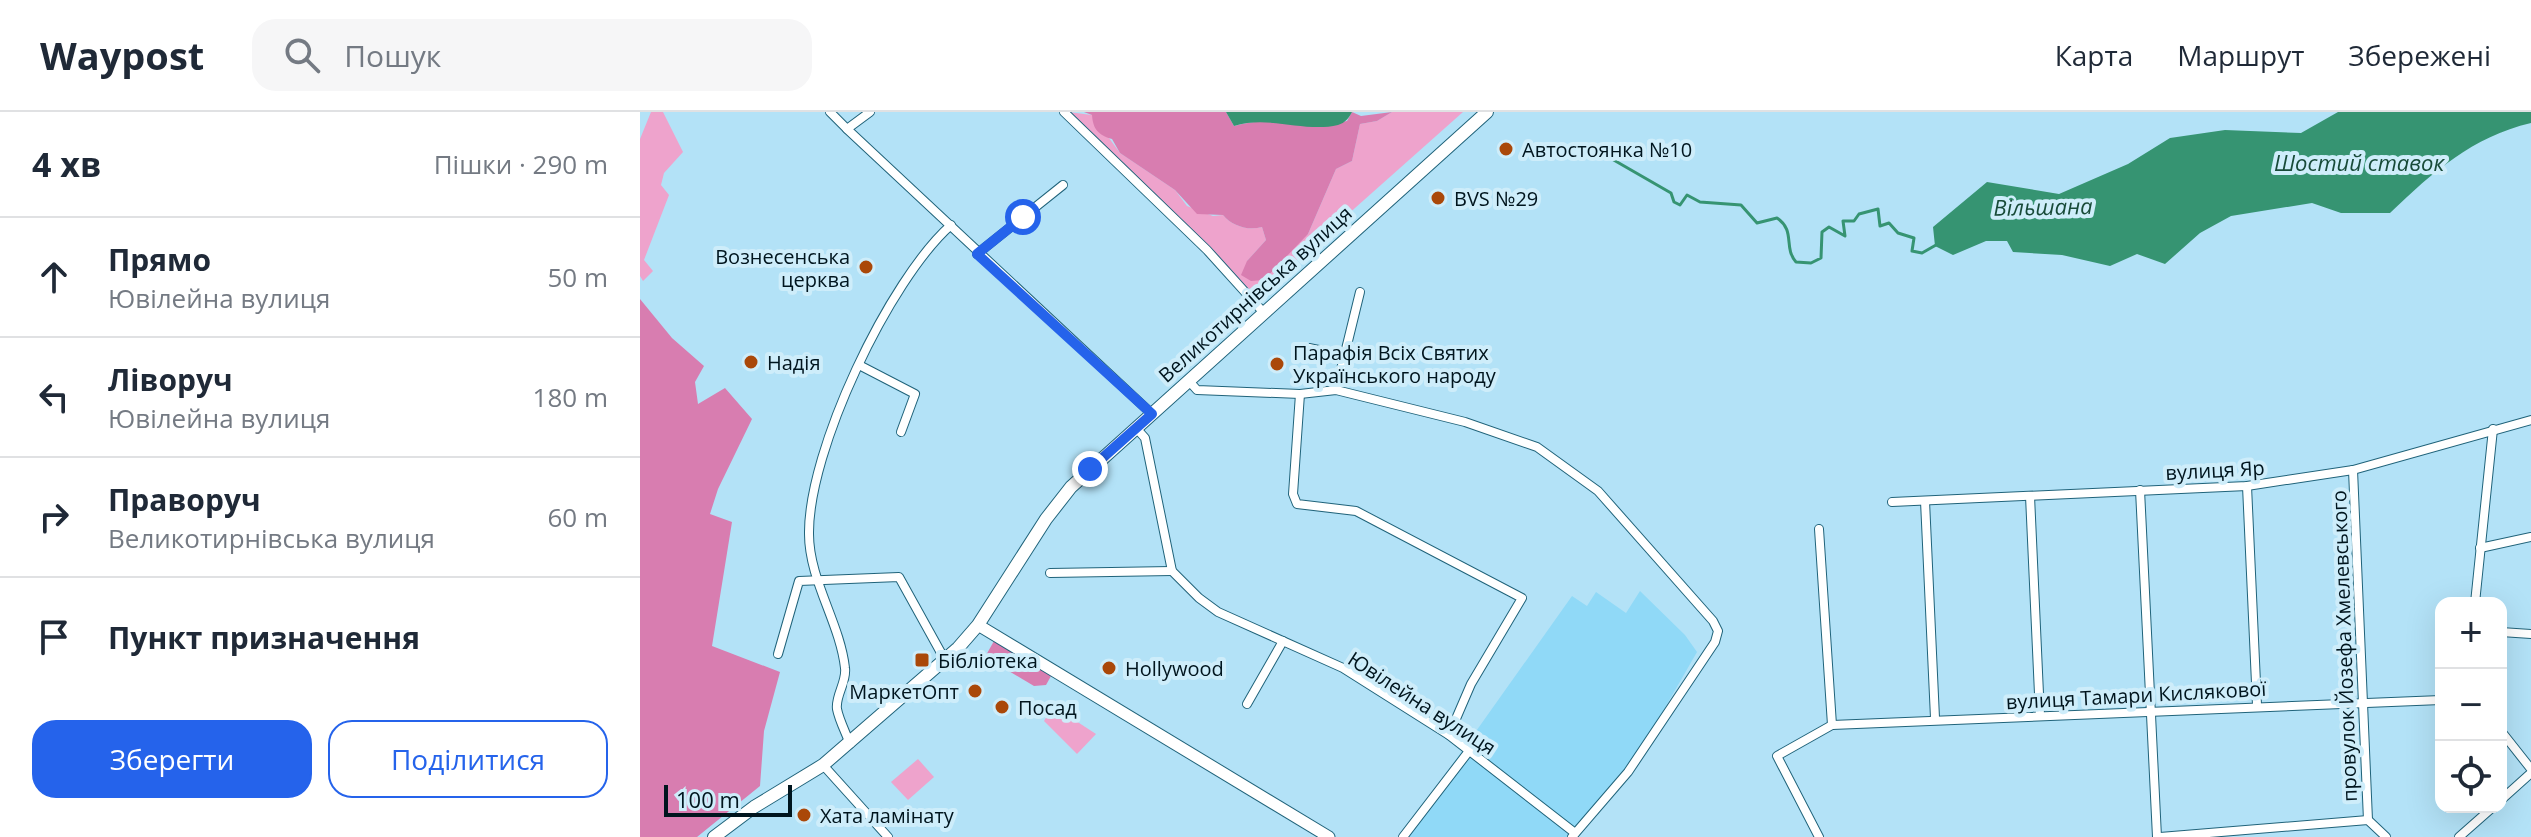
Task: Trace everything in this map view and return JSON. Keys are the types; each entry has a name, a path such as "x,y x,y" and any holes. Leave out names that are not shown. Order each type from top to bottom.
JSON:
{"main road":[{"name":"Великотирнівська вулиця","path":"714,837 754,807 823,765 945,660 978,625 1057,502 1487,112"}],"street":[{"path":"830,112 951,225 977,254 1152,414"},
{"path":"847,129 870,112"},
{"path":"1064,112 1207,250 1264,313"},
{"path":"977,254 1063,185"},
{"path":"850,744 837,707 846,671 811,554 809,533 816,477 859,365 911,271 934,239 951,225"},
{"path":"1189,381 1197,390 1300,394 1336,390 1360,292"},
{"path":"1309,348 1343,355"},
{"path":"859,365 915,394 901,432"},
{"name":"Ювілейна вулиця","path":"1172,571 1218,612 1343,668 1449,735 1574,835 1628,772 1715,642 1718,631 1713,621 1598,491 1537,447 1465,422 1336,390"},
{"path":"1300,394 1293,494 1297,504 1356,511 1522,598 1471,684 1449,735"},
{"name":"вулиця Яр","path":"1892,502 2247,486 2353,470 2531,420"},
{"path":"1050,573 1172,571 1145,438 1136,428"},
{"path":"2476,597 2493,429"},
{"name":"провулок Йозефа Хмелевського","path":"2353,470 2360,702 2368,820"},
{"path":"2247,486 2257,705"},
{"path":"2140,490 2158,837 2368,820 2386,837"},
{"path":"2030,496 2040,716"},
{"path":"1925,501 1935,718"},
{"path":"1819,529 1832,725 1777,756 1819,837"},
{"path":"2480,548 2531,537"},
{"path":"778,654 799,581 899,577 945,660"},
{"path":"978,625 1329,837"},
{"path":"2507,632 2531,634"},
{"path":"1247,704 1283,641"},
{"name":"вулиця Тамари Кислякової","path":"1832,725 2150,709 2435,700"},
{"path":"2507,739 2531,771 2507,794"},
{"path":"1403,837 1469,751"},
{"path":"823,765 888,837"},
{"path":"2459,837 2486,813"}],"shaded area":[{"path":"651,112 663,112 683,152 664,173 661,185 669,195 644,260 653,271 643,281 640,276 640,139"},
{"path":"1068,112 1092,115 1120,153 1175,190 1187,206 1213,216 1223,215 1241,227 1262,227 1266,240 1247,261 1308,234 1336,169 1352,161 1360,124 1377,121 1392,112 1463,112 1256,296"},
{"path":"1084,112 1226,112 1234,126 1262,122 1333,123 1347,121 1352,112 1361,116 1392,112 1377,121 1360,124 1352,161 1336,169 1308,234 1264,280 1251,281 1241,275 1247,261 1266,240 1262,227 1241,227 1223,215 1197,214 1175,190 1120,153 1112,139 1097,131 1092,115"},
{"path":"640,299 672,338 704,366 695,382 698,404 725,388 752,419 718,489 710,514 732,522 712,646 780,672 764,731 760,786 697,837 640,837"},
{"path":"1640,591 1685,635 1697,652 1628,772 1572,837 1401,837 1572,596 1587,606 1596,592 1626,613"},
{"path":"994,641 1051,676 1046,685 1034,686 985,657"},
{"path":"1053,706 1096,734 1077,754 1044,721"},
{"path":"918,759 934,777 908,800 891,782"}],"water":[{"path":"1226,112 1352,112 1340,124 1313,127 1260,122 1234,126"},
{"name":"Шостий ставок","path":"2338,112 2531,112 2531,123 2490,137 2454,158 2390,213 2341,213 2312,203 2231,216 2200,233 2165,264 2137,254 2110,266 2062,255 2013,252 2007,241 1986,241 1953,255 1935,246 1933,227 1987,182 2059,194 2128,164 2170,138 2225,130 2301,133"}],"waterway":[{"name":"Вільшана","path":"1605,155 1671,193 1674,202 1680,205 1687,195 1700,202 1741,205 1757,223 1777,218 1786,228 1790,251 1796,262 1811,263 1821,258 1822,232 1829,227 1845,236 1843,221 1854,221 1859,214 1878,209 1880,226 1889,223 1898,233 1914,238 1912,251 1922,253 1936,245"}],"place":[{"name":"Автостоянка №10","path":"1506,149"},
{"name":"BVS №29","path":"1438,198"},
{"name":"Вознесенська церква","path":"866,267"},
{"name":"Надія","path":"751,362"},
{"name":"Парафія Всіх Святих Українського народу","path":"1277,364"},
{"name":"Бібліотека","path":"922,660"},
{"name":"Hollywood","path":"1109,668"},
{"name":"МаркетОпт","path":"975,691"},
{"name":"Посад","path":"1002,707"},
{"name":"Хата ламінату","path":"804,815"}],"route":[{"path":"1023,217 977,254 1152,414 1090,469"}]}
